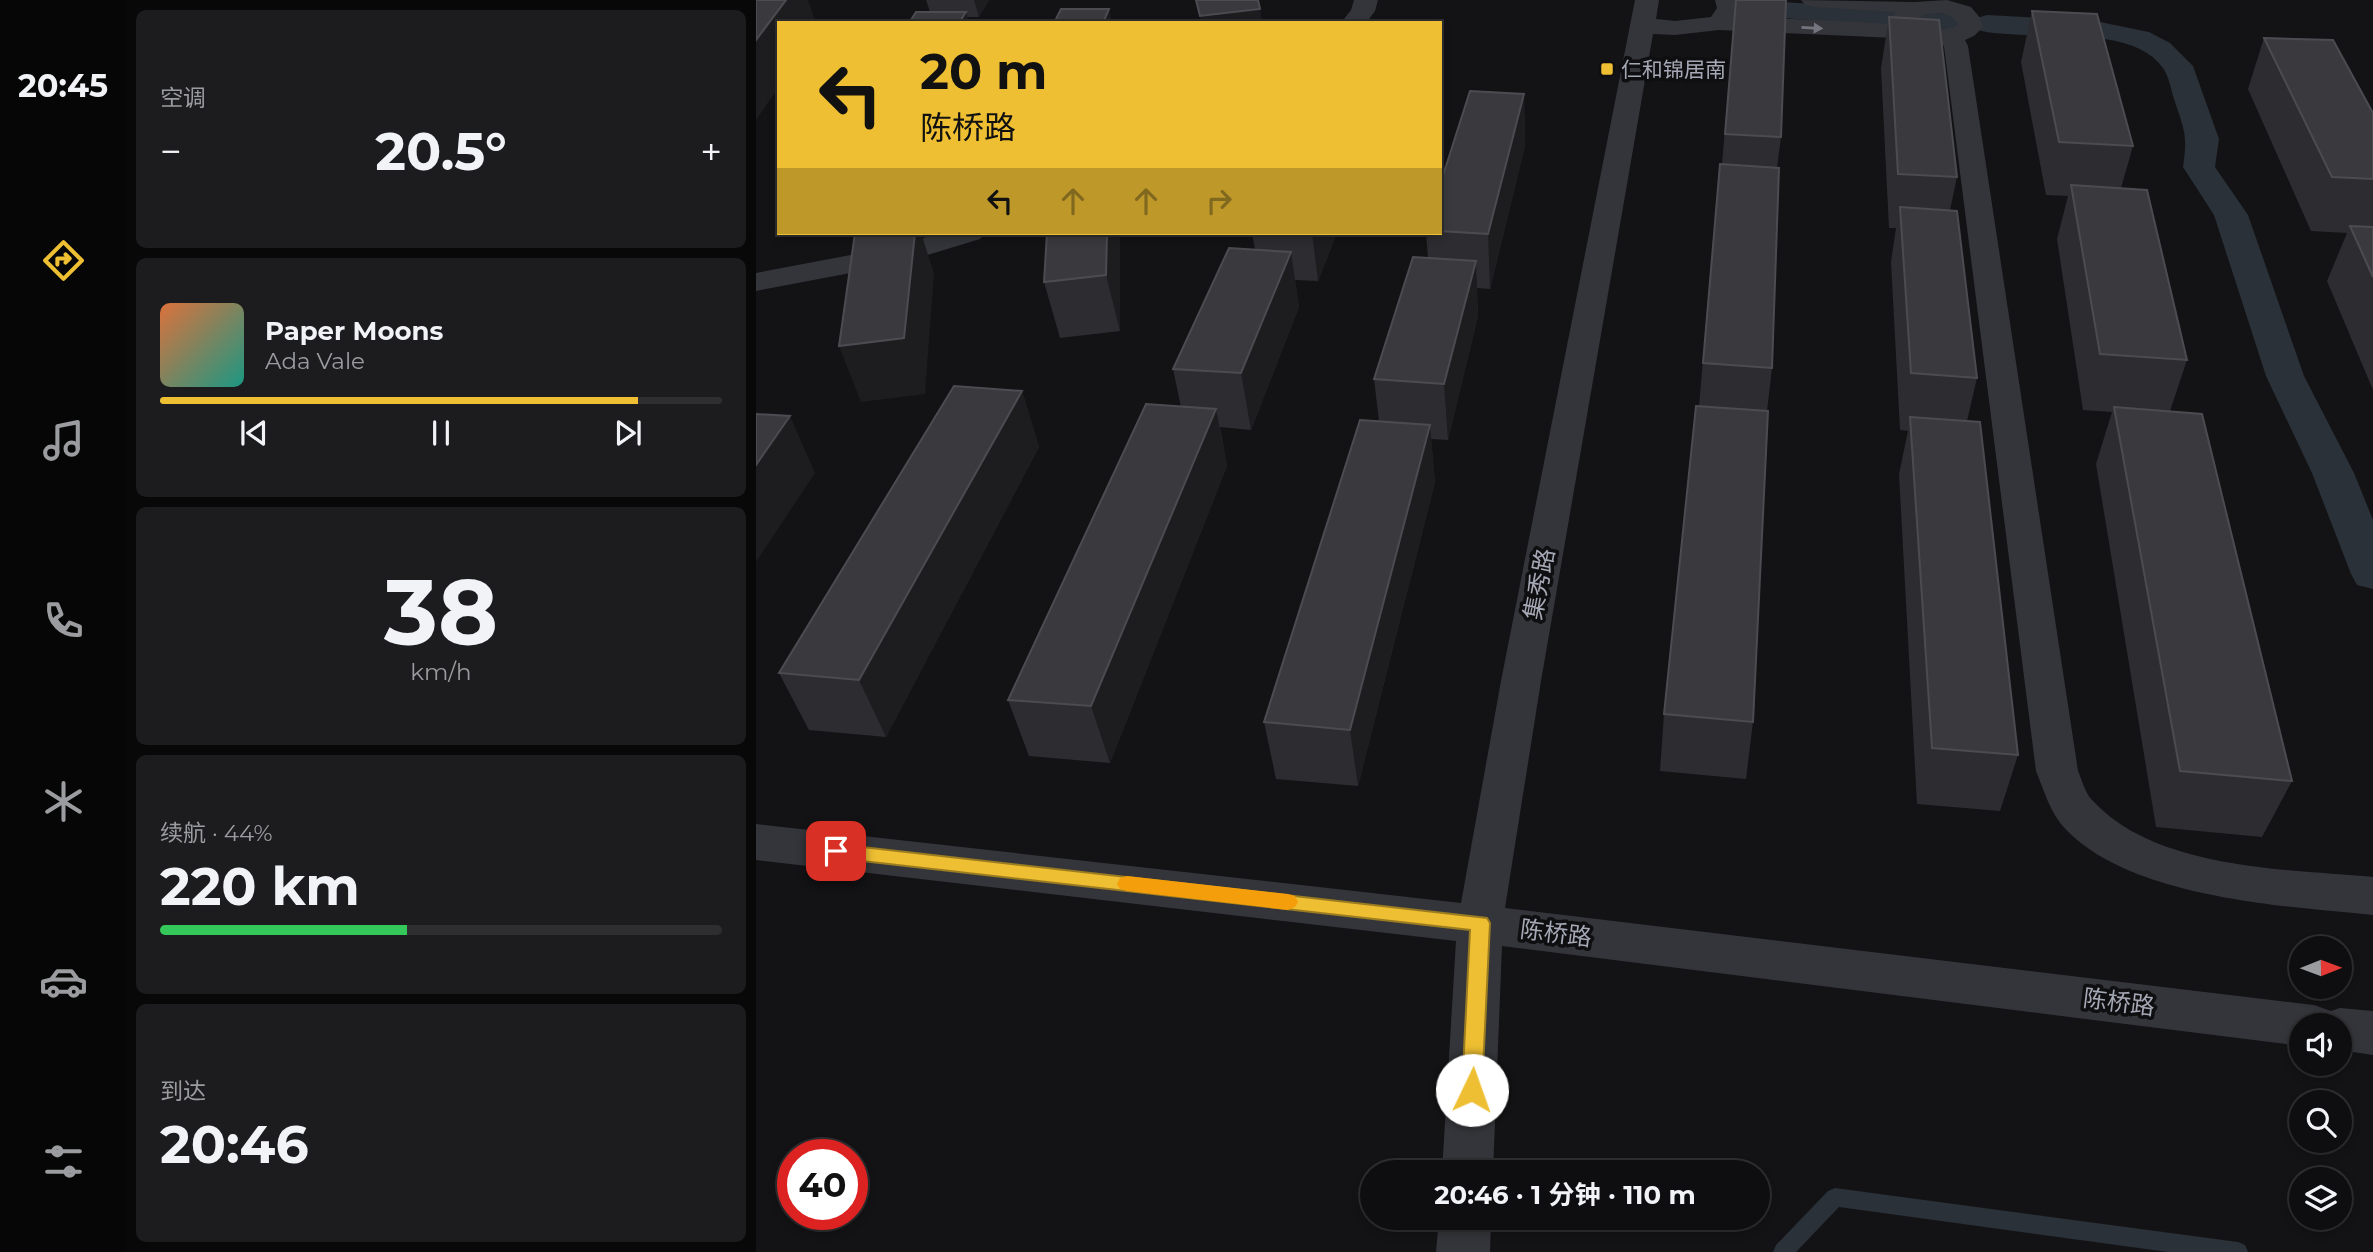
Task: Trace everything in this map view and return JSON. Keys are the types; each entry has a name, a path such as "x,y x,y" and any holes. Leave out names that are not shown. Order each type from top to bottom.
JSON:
{"street":[{"path":"1355,21 1363,11 1366,0"},
{"path":"1813,0 1897,5 1933,17 1956,46 2057,771 2076,812 2124,848 2202,876 2373,896"},
{"path":"1645,13 1675,28 1723,11 1933,17"},
{"name":"集秀路","path":"1469,1160 1480,923 1521,681 1645,13"},
{"path":"756,282 898,255 963,235"},
{"name":"陈桥路","path":"756,842 1480,923 2289,1023"},
{"path":"2352,1030 2373,1033"},
{"path":"1463,1252 1464,1230"}],"building":[{"path":"756,0 786,0 756,40"},
{"path":"1196,0 1258,0 1260,9 1200,16"},
{"path":"1736,0 1786,0 1781,137 1725,134"},
{"path":"1061,9 1109,9 1104,21 1055,21"},
{"path":"2032,11 2097,14 2133,146 2059,142"},
{"path":"916,12 966,12 960,21 910,21"},
{"path":"1889,17 1939,20 1957,177 1898,174"},
{"path":"2264,38 2333,40 2373,113 2373,179 2332,177"},
{"path":"1470,91 1524,94 1488,234 1442,231 1442,179"},
{"path":"1720,164 1779,168 1772,368 1703,363"},
{"path":"2071,185 2147,190 2187,360 2100,354"},
{"path":"1900,207 1957,211 1977,378 1911,373"},
{"path":"2350,226 2373,227 2373,277"},
{"path":"855,235 915,235 904,338 839,346"},
{"path":"1047,235 1107,235 1106,275 1044,282"},
{"path":"1229,248 1291,252 1241,373 1173,369"},
{"path":"1413,257 1476,261 1444,384 1374,379"},
{"path":"954,386 1022,391 859,680 779,673"},
{"path":"1146,404 1216,409 1091,706 1008,700"},
{"path":"1696,406 1768,411 1753,722 1664,714"},
{"path":"2114,407 2202,414 2292,781 2180,771"},
{"path":"756,414 790,416 756,465"},
{"path":"1910,417 1980,422 2018,755 1932,748"},
{"path":"1360,420 1430,425 1350,730 1264,722"}],"waterway":[{"path":"1783,11 1889,18"},
{"path":"1920,20 1956,22"},
{"path":"1987,24 2095,30 2139,38 2160,49 2178,66 2203,139 2199,167 2231,215 2285,376 2333,473 2373,574"},
{"path":"1783,1252 1835,1197 2238,1252"}],"slow traffic":[{"path":"1127,884 1288,902"}],"place":[{"name":"仁和锦居南","path":"1607,69"}],"route":[{"path":"836,851 1480,923 1472,1090"}]}
